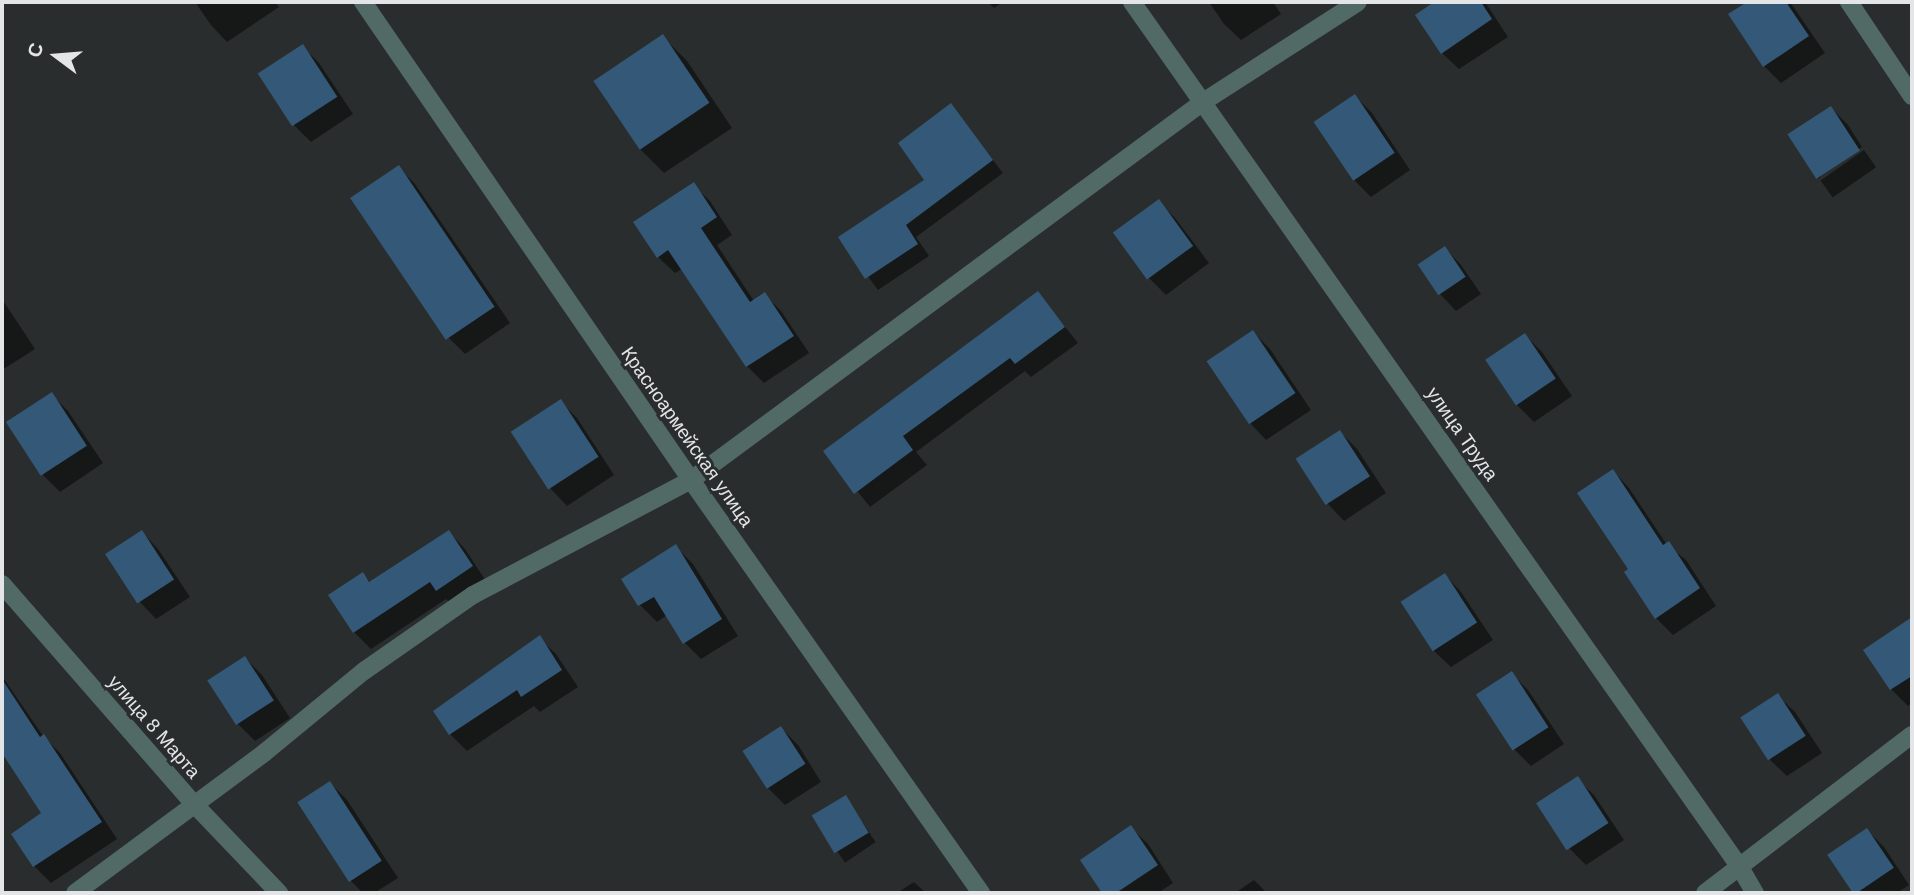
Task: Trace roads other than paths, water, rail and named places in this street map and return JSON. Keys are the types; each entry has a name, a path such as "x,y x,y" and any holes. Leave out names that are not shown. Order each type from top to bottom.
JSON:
{"street":[{"name":"Красноармейская улица","path":"362,2 691,480 981,893"},
{"name":"улица Труда","path":"1132,2 1741,869 1755,893"},
{"path":"75,893 195,805 364,671 473,596 691,480 1203,102 1358,2"},
{"path":"1849,2 1912,96"},
{"name":"улица 8 Марта","path":"2,584 195,805 279,893"},
{"path":"1706,893 1741,869 1912,735"}]}
